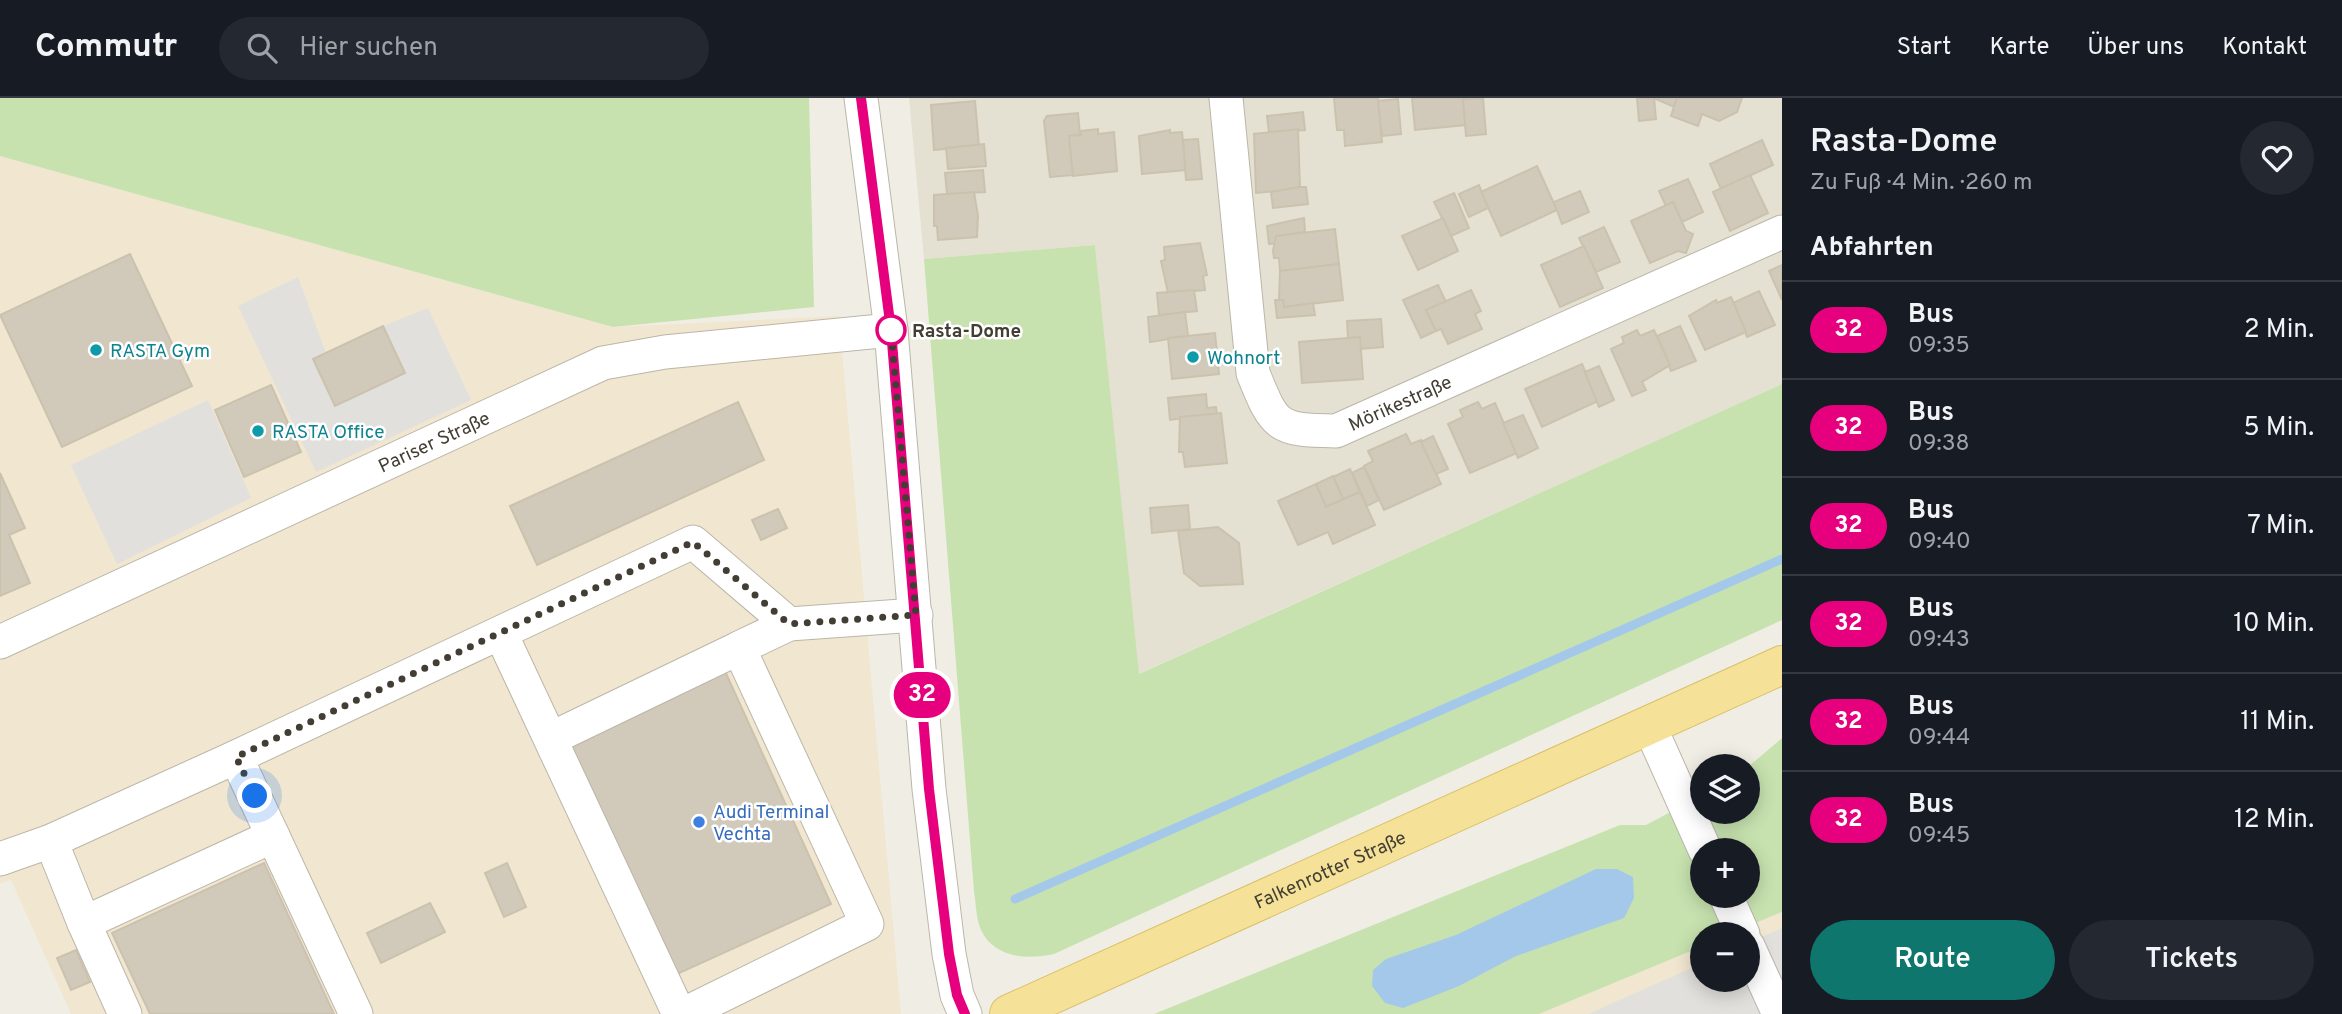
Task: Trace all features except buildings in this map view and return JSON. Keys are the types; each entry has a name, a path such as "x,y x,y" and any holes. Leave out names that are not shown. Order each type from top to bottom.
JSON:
{"main road":[{"name":"Falkenrotter Straße","path":"1009,1014 1782,666"}],"street":[{"path":"861,98 891,330 929,789 949,954 957,995 965,1014"},
{"name":"Mörikestraße","path":"1226,98 1253,373 1268,410 1291,430 1336,431 1782,232"},
{"name":"Pariser Straße","path":"0,642 603,363 665,352 891,330"},
{"path":"0,859 51,841 236,757 693,542 789,624"},
{"path":"552,738 789,624 916,615"},
{"path":"501,634 681,1014 867,924 739,648"},
{"path":"1650,727 1700,838"},
{"path":"236,757 356,1014"},
{"path":"84,923 273,836"},
{"path":"51,841 125,1014"},
{"path":"1760,972 1779,1014"}],"shaded area":[{"path":"909,98 1782,98 1782,384 1138,674 1095,245 924,259"},
{"path":"0,156 613,327 839,316 901,1014 71,1014 11,880 0,884"},
{"path":"298,277 326,353 313,359 335,406 405,373 383,326 428,308 471,400 316,472 238,306"},
{"path":"208,400 251,498 117,564 71,465"},
{"path":"1782,912 1782,1014 1539,1014 1690,951 1690,992 1760,992 1758,922"},
{"path":"1782,928 1782,1014 1588,1014 1690,969 1690,992 1760,992 1760,938"}],"green space":[{"path":"0,98 809,98 814,307 613,327 0,156"},
{"path":"1095,245 1139,674 1782,384 1782,620 1054,954 1033,957 1012,955 1003,951 994,946 981,930 974,891 924,259"},
{"path":"1782,738 1782,912 1758,922 1690,922 1690,951 1539,1014 1154,1014 1620,825 1646,825 1690,802 1690,824 1760,824 1760,757"}],"water":[{"path":"1596,869 1617,869 1633,877 1634,898 1624,918 1516,956 1459,986 1403,1008 1385,1003 1372,986 1373,970 1386,959 1456,935"}],"waterway":[{"path":"1015,899 1782,559"}],"bus line":[{"name":"32","path":"861,98 891,330 929,789 949,954 957,995 965,1014"}],"place":[{"name":"Rasta-Dome","path":"891,330"},
{"name":"RASTA Gym","path":"96,350"},
{"name":"Wohnort","path":"1193,357"},
{"name":"RASTA Office","path":"258,431"},
{"name":"Audi Terminal Vechta","path":"699,822"}],"route":[{"path":"255,796 236,757 693,542 789,624 916,615 891,330"}]}
